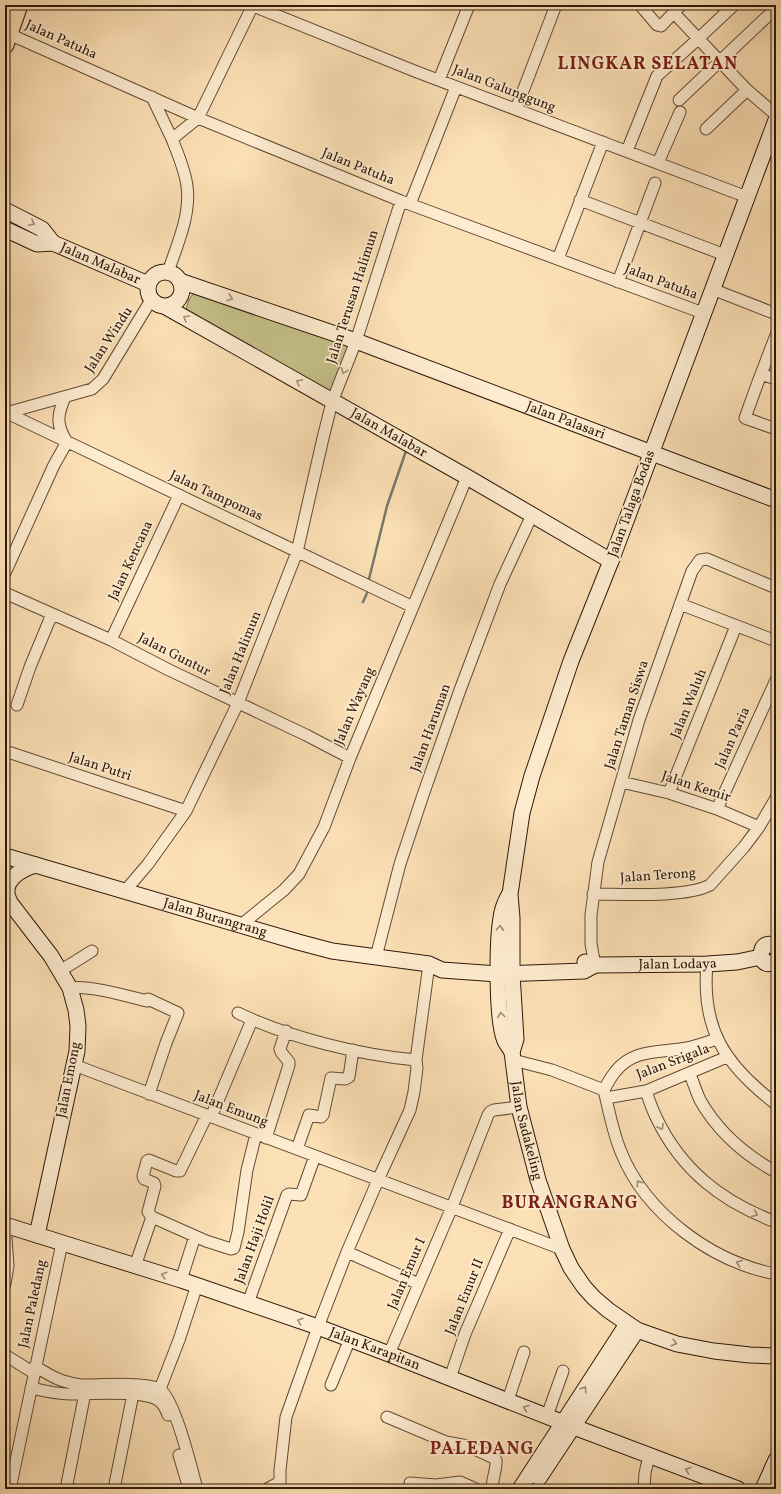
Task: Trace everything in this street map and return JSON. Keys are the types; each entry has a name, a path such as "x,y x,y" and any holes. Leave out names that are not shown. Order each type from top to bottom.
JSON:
{"main road":[{"path":"7,40 19,5"}],"street":[{"path":"172,139 198,118 252,5"},
{"name":"Jalan Galunggung","path":"252,5 456,87 747,197"},
{"path":"439,80 469,5"},
{"path":"515,109 556,5"},
{"path":"640,5 657,25 661,26 678,9 720,61 747,90 776,115"},
{"path":"626,151 657,76 700,38 734,5"},
{"path":"679,100 776,8"},
{"name":"Jalan Patuha","path":"7,40 152,97 198,118 406,203 703,313"},
{"name":"Jalan Terusan Halimun","path":"332,402 356,341 406,203 456,87"},
{"path":"706,129 747,90"},
{"path":"152,97 172,139 188,186 186,217 168,272"},
{"path":"658,164 680,112"},
{"name":"Jalan Talaga Bodas","path":"505,969 500,918 504,904 510,894 518,832 532,776 571,661 611,562 776,120"},
{"path":"558,259 603,142"},
{"path":"618,282 655,183"},
{"path":"580,200 725,255"},
{"name":"Jalan Malabar","path":"5,210 42,229 53,243"},
{"name":"Jalan Malabar","path":"5,229 37,244 53,243 148,284"},
{"path":"163,272 168,272 175,275 180,281 182,290 181,295 175,303 166,306 158,305 151,300 148,293 148,284 154,276 163,272"},
{"path":"180,281 356,341"},
{"path":"712,289 776,314"},
{"name":"Jalan Windu","path":"65,397 92,389 98,385 151,300"},
{"name":"Jalan Malabar","path":"166,306 332,402 467,477 611,562"},
{"path":"776,335 746,419 776,429"},
{"name":"Jalan Palasari","path":"356,341 776,500"},
{"path":"761,374 776,379"},
{"path":"5,572 48,479 67,442 61,433 58,424 59,410 65,397"},
{"name":"Jalan Tampomas","path":"6,413 65,397"},
{"name":"Jalan Halimun","path":"125,891 148,864 186,811 238,703 297,552 332,402"},
{"name":"Jalan Tampomas","path":"6,413 413,607"},
{"name":"Jalan Wayang","path":"241,925 284,890 299,874 324,827 350,758 467,477"},
{"name":"Jalan Kencana","path":"111,640 179,495"},
{"name":"Jalan Haruman","path":"376,957 400,864 460,690 500,584 532,515"},
{"name":"Jalan Taman Siswa","path":"594,965 591,944 593,894 598,862 640,720 692,571 698,562 703,559 707,559 776,588"},
{"name":"Jalan Guntur","path":"5,594 111,640 350,758"},
{"path":"680,604 776,641"},
{"path":"17,705 30,667 52,614"},
{"name":"Jalan Waluh","path":"669,793 736,626"},
{"name":"Jalan Paria","path":"717,809 776,680"},
{"name":"Jalan Putri","path":"5,751 186,811"},
{"name":"Jalan Kemir","path":"621,782 669,793 717,809 760,827"},
{"name":"Jalan Terong","path":"593,894 658,893 695,891 703,889 710,885 760,827 776,798"},
{"name":"Jalan Burangrang","path":"5,856 332,951 429,964 442,970 505,969"},
{"path":"7,898 7,891 13,877 24,868 36,865"},
{"name":"Jalan Emong","path":"7,898 51,956 70,988 76,1010 78,1026 77,1051 37,1235"},
{"name":"Jalan Lodaya","path":"505,969 584,971 594,965 707,964 737,962 761,957 761,951 764,947 770,945 776,950"},
{"path":"60,971 92,951"},
{"path":"267,1489 280,1482 286,1417 347,1252 410,1110 414,1092 417,1068 416,1060 429,964"},
{"path":"707,964 706,975 708,1006 717,1039 727,1057 748,1079 776,1104"},
{"name":"Jalan Sadakeling","path":"505,969 516,1039 513,1056 519,1107 538,1180 562,1248 571,1268 584,1287 608,1310 632,1327 677,1344 750,1356 776,1356"},
{"path":"70,988 80,987 147,1001 148,999 178,1013 149,1094"},
{"path":"238,1013 252,1020 324,1044 416,1060"},
{"path":"252,1020 209,1116 180,1170 176,1171 149,1160 147,1161 143,1176 144,1179 154,1183 155,1186 148,1212 152,1217 195,1236 231,1249 234,1248 247,1170 289,1065 289,1062 280,1049 286,1032"},
{"path":"602,1092 622,1064 635,1055 687,1048 717,1039"},
{"path":"297,1149 309,1115 321,1117 323,1115 331,1078 345,1079 349,1077 353,1050"},
{"path":"513,1056 552,1070 602,1092 621,1152 639,1185 663,1213 678,1227 707,1248 748,1267 776,1274"},
{"name":"Jalan Srigala","path":"602,1092 646,1091 690,1074 727,1057"},
{"name":"Jalan Emung","path":"74,1065 562,1248"},
{"path":"690,1074 700,1100 716,1123 734,1144 756,1161 776,1172"},
{"path":"646,1091 656,1117 670,1141 686,1163 706,1183 728,1200 752,1213 776,1222"},
{"name":"Jalan Emur I","path":"389,1354 452,1207 490,1112 519,1107"},
{"name":"Jalan Haji Holil","path":"248,1303 287,1195 301,1195 315,1156"},
{"path":"135,1266 152,1217"},
{"path":"5,1225 8,1266 5,1284"},
{"name":"Jalan Karapitan","path":"5,1225 197,1285 318,1327 649,1456 738,1489"},
{"name":"Jalan Emur II","path":"450,1378 468,1328 510,1229"},
{"path":"181,1280 195,1236"},
{"name":"Jalan Paledang","path":"10,1489 62,1243"},
{"path":"347,1252 419,1284"},
{"path":"160,1389 179,1340 197,1285"},
{"path":"520,1489 568,1424 632,1327"},
{"path":"331,1385 350,1339"},
{"path":"508,1400 524,1352"},
{"path":"5,1355 60,1381 139,1392 154,1398 165,1408 174,1425"},
{"path":"546,1416 562,1371"},
{"path":"31,1388 57,1393 139,1392 160,1389"},
{"path":"160,1389 169,1400 174,1425 192,1487"},
{"path":"114,1489 139,1392"},
{"path":"66,1489 85,1393"},
{"path":"387,1417 446,1442 468,1446 494,1458 496,1463 492,1489"},
{"path":"532,1489 568,1424"},
{"path":"644,1489 645,1473 649,1456"},
{"path":"763,1489 776,1460"},
{"path":"410,1483 436,1485 460,1482 476,1489"}],"shaded area":[{"path":"195,292 350,344 329,396 186,312 191,296"}],"waterway":[{"path":"369,579 387,506 407,448"},
{"path":"363,602 367,593"}],"district":[{"name":"LINGKAR SELATAN","path":"648,64"},
{"name":"BURANGRANG","path":"570,1203"},
{"name":"PALEDANG","path":"482,1449"}]}
